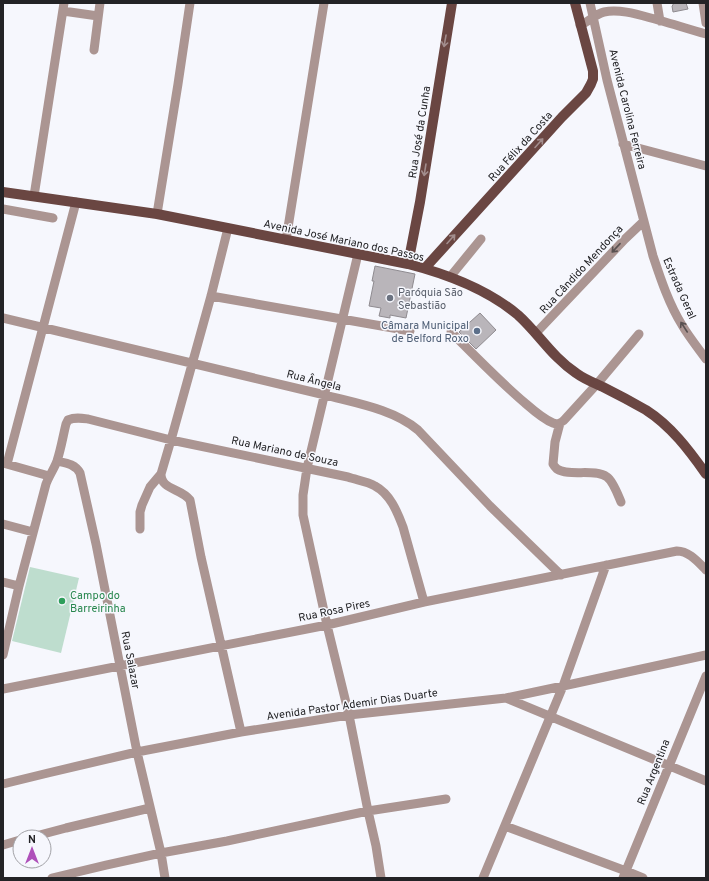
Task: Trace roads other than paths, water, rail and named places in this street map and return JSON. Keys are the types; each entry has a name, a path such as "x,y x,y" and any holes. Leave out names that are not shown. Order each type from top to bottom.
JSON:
{"main road":[{"name":"Rua José da Cunha","path":"408,264 420,202 442,56 452,3"},
{"name":"Rua Félix da Costa","path":"426,268 553,127 586,93 593,79 593,71 575,3"},
{"name":"Avenida José Mariano dos Passos","path":"3,192 157,214 408,264 426,268 450,277 499,301 536,333 550,351 585,379 635,404 656,417 683,443 706,474"}],"street":[{"path":"94,50 100,3"},
{"path":"157,214 190,3"},
{"path":"286,240 324,3"},
{"name":"Avenida Carolina Ferreira","path":"590,3 607,80 644,221"},
{"path":"657,3 660,21"},
{"path":"703,3 706,23"},
{"path":"34,196 64,7 98,16"},
{"path":"580,25 588,22 603,12 614,11 660,21 706,34"},
{"path":"623,144 706,165"},
{"path":"49,476 5,464 76,202"},
{"path":"3,209 53,218"},
{"name":"Rua Cândido Mendonça","path":"536,333 644,221"},
{"name":"Estrada Geral","path":"644,221 660,278 673,307 683,326 706,359"},
{"path":"140,530 140,512 142,505 150,487 161,474 211,296 228,228"},
{"path":"450,277 481,239"},
{"path":"358,254 307,468 302,495 303,515 327,625 349,715 376,846 381,878"},
{"path":"211,296 410,331"},
{"name":"Rua Ângela","path":"3,318 325,395 372,408 393,416 413,426 490,506 560,574"},
{"path":"451,332 529,407 552,423 557,424 566,418 640,334"},
{"name":"Rua Mariano de Souza","path":"57,461 68,420 72,418 79,418 171,440 348,477 374,485 391,501 399,515 424,602"},
{"path":"560,422 555,442 553,464 558,469 568,472 599,473 608,477 621,502"},
{"path":"3,655 4,644 33,532 49,476 57,461"},
{"name":"Rua Salazar","path":"57,461 73,465 80,473 96,544 137,752 161,853 165,878"},
{"path":"161,474 163,482 168,487 187,496 190,500 200,557 241,732"},
{"path":"3,524 33,532"},
{"name":"Rua Rosa Pires","path":"3,689 327,625 424,602 677,551 685,553 696,559 706,570"},
{"path":"483,878 551,717 606,565"},
{"path":"3,582 19,586"},
{"name":"Avenida Pastor Ademir Dias Duarte","path":"3,784 137,752 241,732 349,715 506,698 706,655"},
{"name":"Rua Argentina","path":"625,874 706,676"},
{"path":"506,698 706,781"},
{"path":"52,878 161,853 227,841 368,811 446,799"},
{"path":"52,832 150,808"},
{"path":"505,826 625,874 643,878"}],"place":[{"name":"Paróquia São Sebastião","path":"390,298"},
{"name":"Câmara Municipal de Belford Roxo","path":"477,331"},
{"name":"Campo do Barreirinha","path":"62,601"}]}
